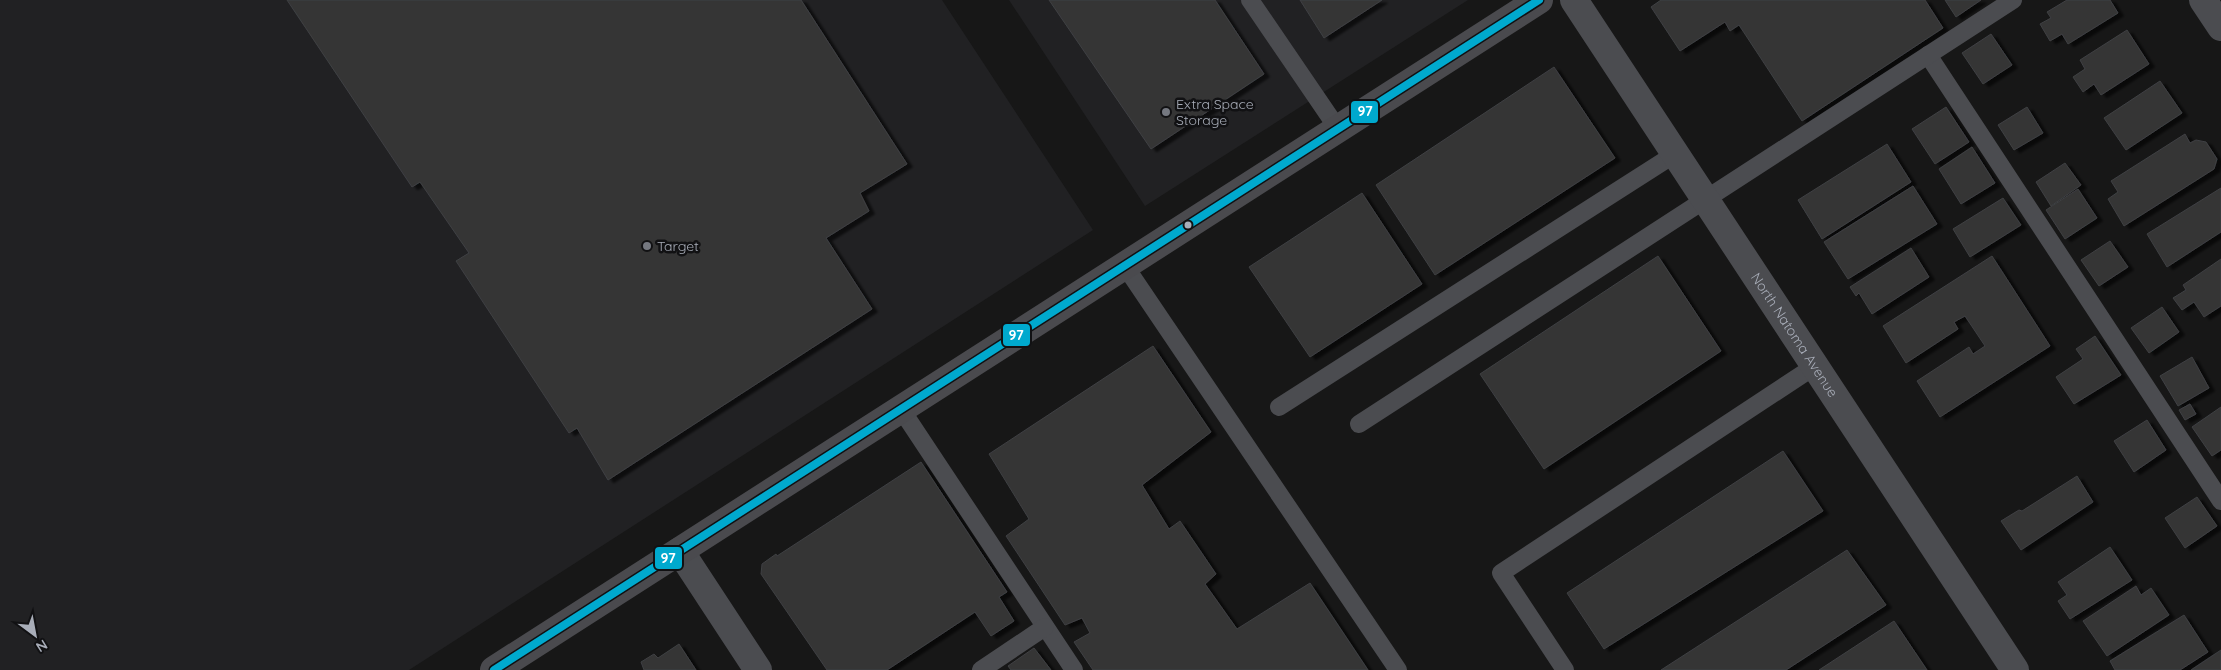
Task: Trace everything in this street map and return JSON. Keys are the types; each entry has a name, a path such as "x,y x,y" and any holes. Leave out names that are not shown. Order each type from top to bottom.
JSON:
{"main road":[{"path":"494,670 1539,0"}],"street":[{"name":"North Natoma Avenue","path":"1574,0 2015,670"},
{"path":"2203,0 2221,27"},
{"path":"680,551 758,670"}],"lane":[{"path":"1250,0 1338,129"},
{"path":"1359,424 2013,0"},
{"path":"1928,55 2221,501"},
{"path":"1278,407 1675,154"},
{"path":"1125,266 1398,670"},
{"path":"1565,670 1501,573 1815,366"},
{"path":"901,409 1074,670"},
{"path":"981,670 1046,627"}],"shaded area":[{"path":"0,0 942,0 1093,230 409,670 0,670"},
{"path":"1009,0 1468,0 1145,206"}],"building":[{"name":"Target","path":"287,0 801,0 907,164 860,193 869,211 826,238 872,309 608,480 577,428 569,433 456,261 469,253 420,182 412,187"},
{"name":"Extra Space Storage","path":"1049,0 1215,0 1264,74 1151,149"},
{"path":"1300,0 1382,0 1324,38"},
{"path":"1661,0 1925,0 1943,28 1802,121 1739,25 1730,31 1725,22 1680,51 1651,7"},
{"path":"1945,0 1981,0 1956,17"},
{"path":"2067,0 2110,0 2118,13 2068,44 2062,34 2050,41 2040,24 2051,18 2047,12"},
{"path":"2127,30 2149,64 2101,95 2094,84 2083,92 2073,77 2085,69 2080,60"},
{"path":"1991,34 2012,65 1983,84 1962,53"},
{"path":"1554,67 1615,158 1435,275 1376,185"},
{"path":"2160,81 2182,113 2126,150 2104,118"},
{"path":"1946,107 1969,142 1935,164 1912,129"},
{"path":"2027,107 2043,133 2014,150 1998,125"},
{"path":"2185,134 2190,143 2196,140 2206,142 2217,159 2214,169 2124,226 2108,199 2118,192 2111,181"},
{"path":"1887,144 1911,182 1822,239 1798,200"},
{"path":"1972,147 1995,183 1961,204 1939,169"},
{"path":"2065,163 2081,185 2051,206 2036,182"},
{"path":"1913,186 1937,224 1848,279 1824,242"},
{"path":"2221,188 2221,232 2167,267 2147,234"},
{"path":"2078,189 2097,218 2065,239 2046,210"},
{"path":"1362,193 1422,284 1310,357 1249,267"},
{"path":"2003,198 2021,225 1970,257 1953,229"},
{"path":"2110,241 2128,267 2099,286 2081,260"},
{"path":"1911,248 1929,277 1872,314 1859,293 1856,296 1850,287"},
{"path":"1658,256 1721,351 1544,469 1480,374"},
{"path":"1992,256 2050,346 1940,417 1917,381 1969,347 1973,354 1985,346 1965,316 1954,322 1958,329 1906,363 1883,326"},
{"path":"2221,259 2221,306 2204,317 2194,302 2182,310 2173,298 2186,290 2183,285"},
{"path":"2162,307 2179,332 2149,353 2131,328"},
{"path":"2095,336 2121,375 2074,404 2056,377 2083,359 2076,349"},
{"path":"1153,346 1211,432 1142,485 1169,529 1180,521 1216,574 1205,584 1237,629 1310,583 1368,670 1093,670 1074,642 1090,633 1082,618 1065,625 1006,536 1029,519 989,454"},
{"path":"2192,357 2209,388 2178,406 2160,376"},
{"path":"2190,404 2196,414 2185,420 2179,410"},
{"path":"2221,407 2221,450 2212,456 2192,427"},
{"path":"2147,420 2166,450 2134,472 2114,441"},
{"path":"1783,451 1823,511 1604,649 1567,593"},
{"path":"921,462 1007,592 999,597 1014,621 991,636 975,612 887,670 827,670 761,574 762,564"},
{"path":"2077,476 2093,502 2021,550 2001,521 2019,510 2022,511"},
{"path":"2197,497 2217,526 2185,548 2165,518"},
{"path":"2110,547 2132,580 2070,619 2058,601 2067,595 2058,582"},
{"path":"1847,550 1886,605 1786,670 1661,670"},
{"path":"2136,586 2141,595 2151,588 2169,615 2107,656 2083,621"},
{"path":"2184,615 2208,652 2180,670 2115,670 2110,661"},
{"path":"1894,621 1927,670 1819,670"},
{"path":"679,644 696,670 644,670 641,662 654,654 658,658"},
{"path":"1034,648 1051,670 1011,670 1008,666"},
{"path":"2221,650 2221,670 2191,670"}],"transit line":[{"name":"97","path":"494,670 1539,0"}],"place":[{"name":"Extra Space Storage","path":"1166,112"},
{"name":"Target","path":"647,246"}]}
